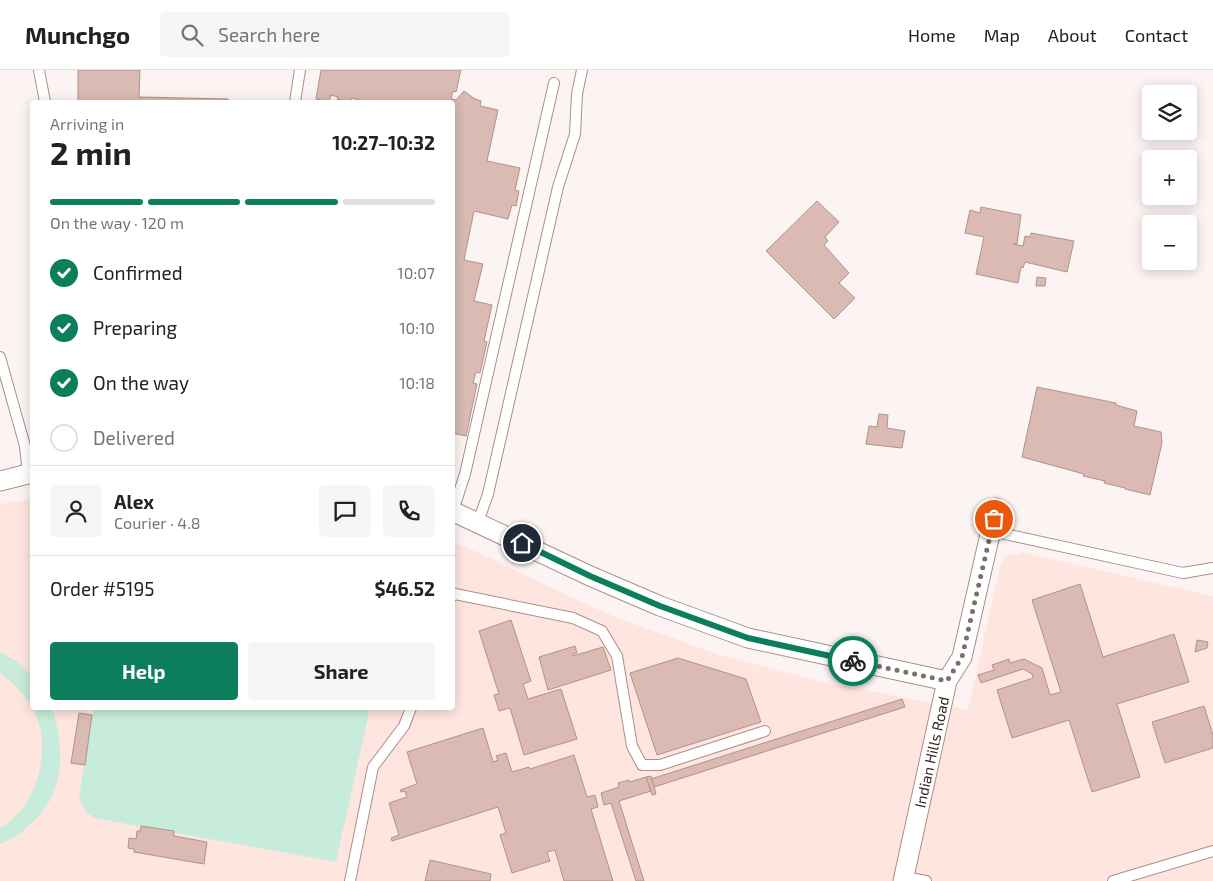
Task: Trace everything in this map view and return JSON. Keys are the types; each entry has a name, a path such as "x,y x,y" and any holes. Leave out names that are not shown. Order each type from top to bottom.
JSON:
{"street":[{"path":"0,481 30,474"},
{"name":"Indian Hills Road","path":"904,879 947,681 962,657 996,508"},
{"path":"455,512 590,576 660,606 748,638 947,681"}],"lane":[{"path":"39,70 46,100"},
{"path":"295,100 300,70"},
{"path":"478,522 488,494 558,187 575,134 577,94 582,70"},
{"path":"455,505 465,474 554,83"},
{"path":"0,357 25,446 30,474"},
{"path":"991,531 1183,573 1213,568"},
{"path":"455,594 573,618 602,631 617,656 632,746 642,765 660,765 765,731"},
{"path":"350,881 373,767 404,726 410,710"},
{"path":"1113,881 1213,851"},
{"path":"904,879 926,881"}],"shaded area":[{"path":"30,499 30,710 455,710 455,543 613,616 719,655 828,683 968,710 1000,566 1003,559 1010,554 1020,555 1021,552 1213,596 1213,881 0,881 0,504"}],"green space":[{"path":"0,652 16,661 30,674 30,704 17,688 0,673"},
{"path":"33,710 53,710 59,739 60,754 60,769 57,783 43,811 32,823 21,833 0,844 0,828 22,808 31,795 37,781 42,750 38,720"},
{"path":"94,710 370,710 336,862 94,818 85,811 79,797"}],"building":[{"path":"78,70 140,70 139,97 228,99 228,100 78,100"},
{"path":"321,70 461,70 456,92 453,91 451,99 456,100 464,91 481,101 480,106 498,110 487,161 520,168 515,190 519,191 516,206 512,205 508,219 474,211 464,260 483,264 474,301 492,305 484,341 487,342 480,373 476,372 473,383 477,384 466,436 455,434 455,100 359,100 352,98 352,100 342,100 331,95 330,100 316,99"},
{"path":"817,201 839,222 825,237 828,241 824,245 849,273 839,283 855,298 834,319 766,251"},
{"path":"981,207 1021,215 1017,244 1013,244 1023,246 1025,236 1030,237 1031,233 1074,241 1067,272 1025,262 1023,268 1021,267 1018,283 976,274 984,237 965,233 970,210 980,213"},
{"path":"1037,277 1046,278 1045,286 1036,286"},
{"path":"1037,387 1116,403 1116,405 1137,411 1134,426 1161,432 1162,443 1150,495 1104,483 1105,481 1083,476 1084,474 1022,457"},
{"path":"879,414 888,415 887,428 905,431 902,448 866,444 869,426 877,427"},
{"path":"1080,584 1103,657 1174,634 1189,682 1117,704 1140,777 1092,792 1069,720 1012,738 997,690 1033,678 1032,674 1023,669 981,683 978,675 994,670 992,665 1009,659 1010,663 1024,659 1042,668 1050,695 1061,692 1032,600"},
{"path":"511,620 531,681 523,684 528,699 561,689 577,739 524,755 510,708 499,711 494,695 499,694 479,631"},
{"path":"1197,640 1208,642 1207,648 1195,652"},
{"path":"575,646 577,653 573,654 573,656 603,647 611,670 548,690 539,657"},
{"path":"678,658 746,679 761,722 657,755 630,673"},
{"path":"902,699 905,707 654,787 651,779"},
{"path":"1204,706 1213,735 1213,748 1165,763 1152,722"},
{"path":"79,713 92,715 85,765 71,763"},
{"path":"483,728 493,762 498,760 496,756 506,753 512,772 529,767 530,769 574,755 587,797 595,795 598,807 591,809 613,881 564,881 555,850 547,852 550,861 512,873 500,835 506,833 498,807 392,841 391,838 399,835 389,803 407,797 405,791 401,792 400,790 417,784 407,752"},
{"path":"651,776 656,794 652,795 646,777"},
{"path":"646,777 651,791 619,801 644,881 636,881 611,803 604,805 601,793 619,787 618,783 629,780 630,782"},
{"path":"141,826 174,831 174,836 207,842 204,864 134,852 134,849 128,848 129,838 136,839 137,831 140,831"},
{"path":"430,860 491,874 490,881 425,881"}],"way so far":[{"path":"853,661 947,681 962,657 994,519"}],"route":[{"path":"522,543 590,576 685,616 748,638 853,661"}]}
